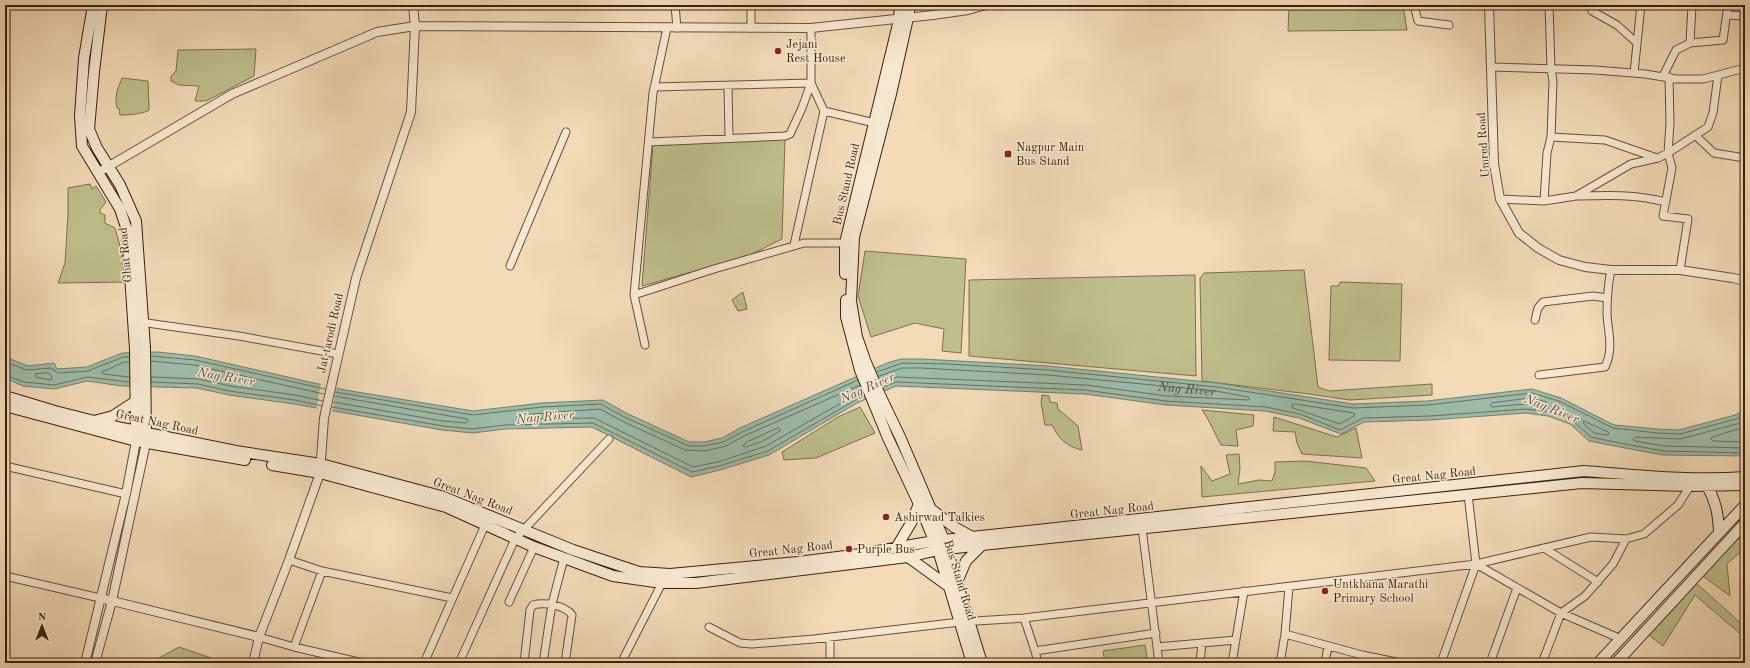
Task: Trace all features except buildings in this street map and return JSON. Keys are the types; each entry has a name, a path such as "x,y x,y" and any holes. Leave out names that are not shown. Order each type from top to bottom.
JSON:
{"main road":[{"name":"Ghat Road","path":"98,5 89,129 97,148 120,185 136,221 138,322 146,393 141,437"},
{"name":"Ghat Road","path":"98,5 84,58 80,116 82,146 120,209 126,230 138,322"},
{"name":"Bus Stand Road","path":"864,368 846,317 845,243 878,124 904,19 900,5"},
{"path":"904,19 910,5"},
{"path":"878,124 854,237 851,301 864,368 875,395 901,439 932,509 941,545"},
{"path":"140,349 136,398 141,437"},
{"name":"Bus Stand Road","path":"875,395 888,438 919,504 941,545 965,622 972,663"},
{"name":"Great Nag Road","path":"5,396 94,421 141,437"},
{"path":"94,421 113,416 136,398"},
{"name":"Great Nag Road","path":"5,408 141,437 320,469 441,496 572,550 639,572 670,574 798,562 896,548 978,541 1584,472 1692,482 1707,486 1745,485"},
{"name":"Great Nag Road","path":"320,469 446,507 534,547 613,576 662,583 696,583 908,556 941,545"},
{"name":"Great Nag Road","path":"978,541 1142,528 1582,483 1692,482 1745,477"},
{"path":"1707,486 1713,496 1718,510 1719,531"},
{"path":"896,548 911,523 919,504"},
{"path":"1598,663 1719,531 1745,505"},
{"path":"908,556 953,584 978,541 954,526 932,509"},
{"path":"1616,663 1745,523"},
{"path":"1732,537 1745,535"},
{"path":"965,622 982,663"}],"street":[{"path":"88,5 98,5"},
{"name":"Jat-tarodi Road","path":"253,663 259,636 289,560 320,469 324,418 331,380 356,278 411,112 415,26 413,5"},
{"path":"675,5 677,28"},
{"path":"751,5 751,28"},
{"path":"99,172 232,94 377,32 415,26 811,28 904,19 968,10 986,5"},
{"path":"1414,5 1418,21 1449,26"},
{"name":"Umred Road","path":"1489,5 1494,164 1500,200 1519,233 1538,248 1559,260 1585,267 1611,270 1680,270 1745,281"},
{"path":"1544,201 1547,153 1551,136 1553,81 1551,69 1549,5"},
{"path":"1593,5 1592,11 1617,25 1637,43"},
{"path":"1634,73 1641,5"},
{"path":"1690,43 1692,5"},
{"path":"1680,270 1688,219 1663,216 1672,168 1668,153 1670,123 1666,77 1676,50 1690,43 1723,40 1728,5"},
{"path":"1726,15 1745,16"},
{"path":"645,345 634,295 654,87 667,28"},
{"path":"648,142 729,137 777,137 790,134 811,83 811,28"},
{"path":"1491,67 1634,73 1666,77 1703,79 1744,70"},
{"path":"1576,196 1630,164 1658,158 1668,153 1708,127 1713,113 1718,75"},
{"path":"654,87 811,83"},
{"path":"794,246 824,111 811,83"},
{"path":"728,86 729,137"},
{"path":"824,111 878,124"},
{"path":"510,266 566,132"},
{"path":"1695,135 1714,153 1745,158"},
{"path":"1551,136 1605,140 1658,158"},
{"path":"1500,200 1544,201 1576,196 1626,195 1647,197 1666,202"},
{"path":"634,295 714,269 804,243 845,243"},
{"path":"1539,375 1604,367 1611,345 1607,316 1607,298 1608,282 1611,270"},
{"path":"1535,320 1538,308 1543,302 1593,296 1607,298"},
{"path":"138,322 239,336 338,354"},
{"path":"84,663 141,437"},
{"path":"95,663 112,601 141,437"},
{"path":"459,663 515,539 609,439"},
{"path":"5,466 126,494"},
{"path":"709,626 740,643 773,642 965,622 1024,618 1476,564 1591,536 1626,539 1644,534 1678,504 1692,482"},
{"path":"1441,663 1476,564 1468,494"},
{"path":"424,663 485,525"},
{"path":"1142,528 1159,663"},
{"path":"1542,663 1561,613 1585,596 1598,582 1613,564 1626,539"},
{"path":"509,602 534,547"},
{"path":"1544,548 1598,582"},
{"path":"543,663 552,604 564,558"},
{"path":"289,560 322,572 452,598"},
{"path":"1476,564 1561,613 1621,639"},
{"path":"294,647 322,572"},
{"path":"5,576 259,636 294,647 364,663"},
{"path":"622,663 662,583"},
{"path":"1280,663 1285,634 1289,587"},
{"path":"1490,663 1517,588"},
{"path":"1232,663 1244,591"},
{"path":"524,663 530,610 533,605 552,604 570,612 572,615 565,663"},
{"path":"1024,618 1038,663"},
{"path":"1034,651 1156,633"},
{"path":"1285,634 1328,646 1361,659 1401,663"},
{"path":"830,637 830,663"},
{"path":"1157,647 1236,640"},
{"path":"1200,663 1202,643"},
{"path":"1325,663 1328,646"}],"green space":[{"path":"1289,5 1403,5 1407,30 1288,31"},
{"path":"256,49 254,76 206,101 195,101 199,86 179,85 171,81 171,76 176,71 178,50"},
{"path":"122,78 148,81 149,110 140,113 120,115 119,109 117,108 116,96"},
{"path":"785,139 782,239 748,256 642,286 653,145"},
{"path":"90,184 92,189 96,186 106,202 100,210 100,213 105,215 105,223 115,228 122,253 122,264 128,269 129,282 58,283 65,263 68,188"},
{"path":"865,251 966,259 961,353 942,351 944,329 915,323 871,337 858,296"},
{"path":"1304,270 1318,387 1329,391 1432,384 1432,395 1350,400 1202,381 1200,278 1204,273"},
{"path":"1195,275 1196,376 969,356 969,280"},
{"path":"1340,282 1402,284 1400,361 1329,360 1331,286 1338,286"},
{"path":"743,292 747,309 738,311 732,300"},
{"path":"1042,395 1049,396 1050,402 1057,403 1058,409 1078,426 1082,450 1067,444 1057,434 1052,425 1045,425 1041,403"},
{"path":"860,407 875,433 816,458 784,460 782,452 838,417"},
{"path":"1202,410 1254,415 1253,426 1236,430 1238,446 1221,445 1210,422"},
{"path":"1274,417 1337,437 1356,428 1362,458 1302,454 1297,443 1295,432 1273,431"},
{"path":"1239,454 1240,468 1238,484 1259,480 1272,481 1275,472 1275,462 1305,461 1366,468 1375,481 1202,497 1201,466 1212,481 1230,474 1226,455"},
{"path":"1745,538 1745,548 1727,564 1730,596 1703,576 1733,540"},
{"path":"1695,582 1745,627 1745,638 1695,595 1663,646 1649,635"},
{"path":"1145,645 1148,663 1105,663 1103,651"},
{"path":"179,647 211,658 211,663 150,663"}],"water":[{"name":"Nag River","path":"158,352 195,356 345,390 473,411 542,403 603,400 626,413 689,442 704,442 722,438 740,428 887,363 901,359 922,359 1048,366 1217,383 1353,404 1427,401 1532,389 1561,398 1614,425 1657,429 1679,430 1735,415 1745,410 1745,456 1663,455 1589,441 1570,424 1548,416 1526,413 1430,420 1364,422 1341,434 1299,418 1265,411 1166,405 1085,394 896,386 857,403 769,455 691,477 592,427 505,429 473,433 442,430 294,404 229,395 197,388 122,386 87,381 54,389 23,386 5,378 5,357 28,366 54,363 57,369 87,367 122,353"}],"pier":[{"path":"321,382 337,386 332,413 316,411"}],"place":[{"name":"Jejani Rest House","path":"778,51"},
{"name":"Nagpur Main Bus Stand","path":"1008,154"},
{"name":"Ashirwad Talkies","path":"886,517"},
{"name":"Purple Bus","path":"849,549"},
{"name":"Untkhana Marathi Primary School","path":"1325,591"}]}
